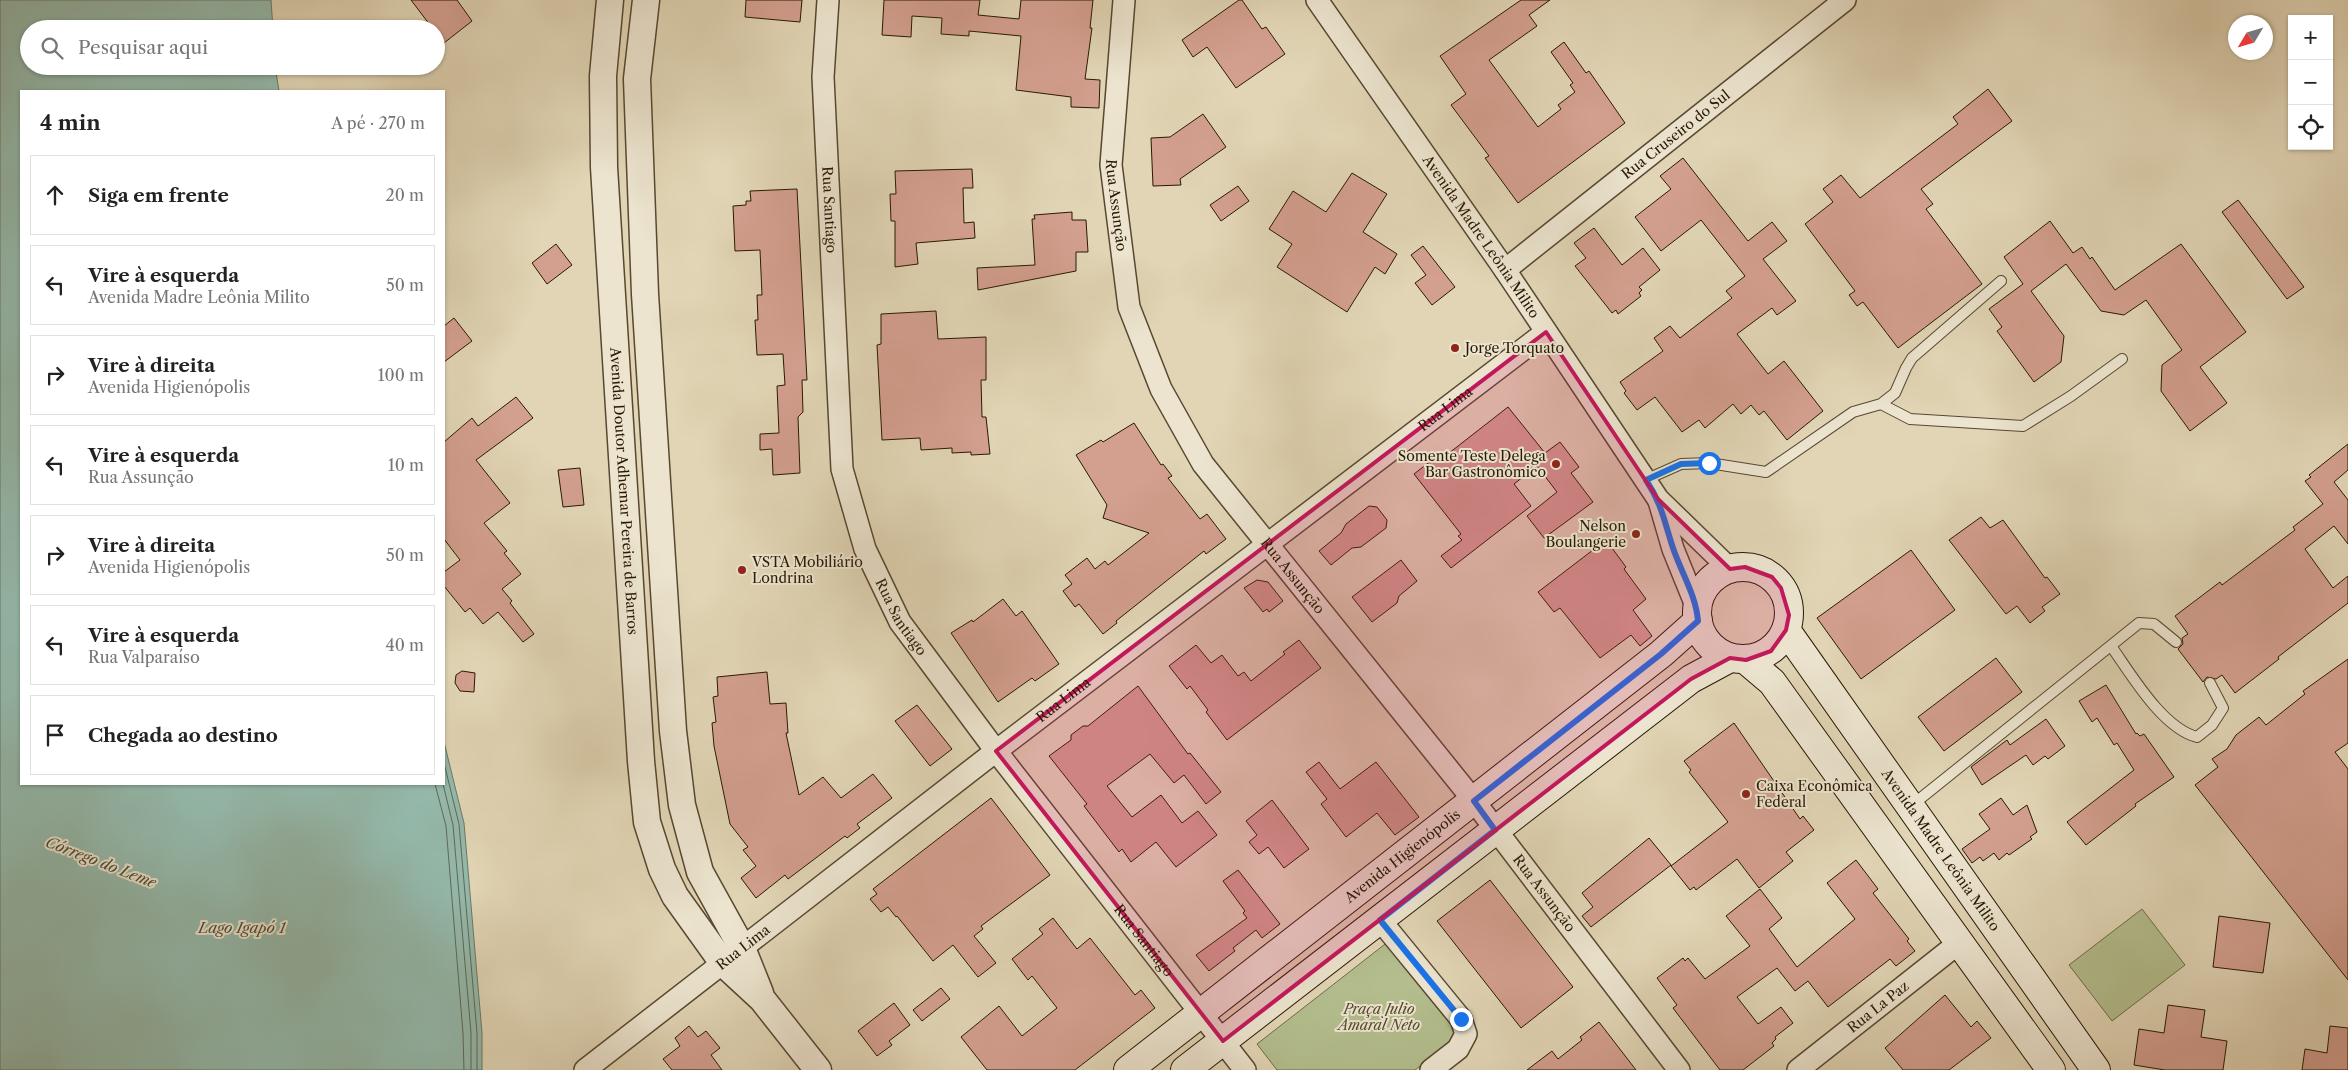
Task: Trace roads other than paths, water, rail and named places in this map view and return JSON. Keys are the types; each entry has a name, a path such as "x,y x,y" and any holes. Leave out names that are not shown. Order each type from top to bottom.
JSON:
{"main road":[{"path":"1186,1070 1691,679 1738,658 1759,657 1771,651 1780,641 1786,630 1788,608 1782,588 1772,577 1759,570 1744,567 1730,569 1717,575 1707,584 1700,595 1697,615 1701,633 1708,644 1738,658 1772,682 2051,1070"},
{"name":"Avenida Higienópolis","path":"1128,1070 1661,654 1697,615"},
{"name":"Avenida Madre Leônia Milito","path":"1786,630 2096,1070"}],"street":[{"name":"Avenida Doutor Adhemar Pereira de Barros","path":"610,0 604,76 604,167 642,769 647,822 662,869 671,888 696,926 733,956"},
{"path":"646,0 637,79 646,294 673,731 682,805 700,872 733,956 762,999 818,1070"},
{"name":"Rua Santiago","path":"828,0 823,77 842,469 865,549 900,622 996,751 1246,1070"},
{"name":"Rua Assunção","path":"1124,0 1111,165 1129,307 1161,389 1203,464 1474,801 1679,1070"},
{"name":"Avenida Madre Leônia Milito","path":"1317,0 1505,270 1658,499 1730,569"},
{"name":"Rua Cruseiro do Sul","path":"1505,270 1845,0"},
{"name":"Rua Lima","path":"585,1070 996,751 1546,332"},
{"path":"621,430 654,428"},
{"name":"Avenida Madre Leônia Milito","path":"1658,499 1673,549 1697,615"},
{"path":"671,888 688,887 698,880 700,872"},
{"path":"1380,920 1461,1019 1466,1034 1458,1049 1431,1070"},
{"name":"Rua La Paz","path":"1798,1070 1960,942"}],"lane":[{"path":"1646,480 1681,464 1709,463 1766,472 1853,412 1881,404 1896,393 1912,358 2001,281"},
{"path":"1881,404 1910,419 2023,426 2071,396 2122,359"},
{"path":"1911,807 2139,623 2154,624 2176,642"},
{"path":"2111,646 2156,708 2185,734 2197,737 2212,725 2223,708 2210,683"}],"water":[{"name":"Lago Igapó 1","path":"0,0 271,0 272,20 20,20 20,75 276,75 279,90 20,90 20,785 445,785 445,746 464,823 482,1033 482,1070 0,1070"}],"place":[{"name":"Jorge Torquato","path":"1455,348"},
{"name":"Somente Teste Delega Bar Gastronômico","path":"1556,464"},
{"name":"Nelson Boulangerie","path":"1636,534"},
{"name":"VSTA Mobiliário Londrina","path":"742,570"},
{"name":"Caixa Econômica Federal","path":"1746,794"}],"water label":[{"name":"Córrego do Leme","path":"101,862"}],"park label":[{"name":"Praça Julio Amaral Neto","path":"1379,1018"}]}
